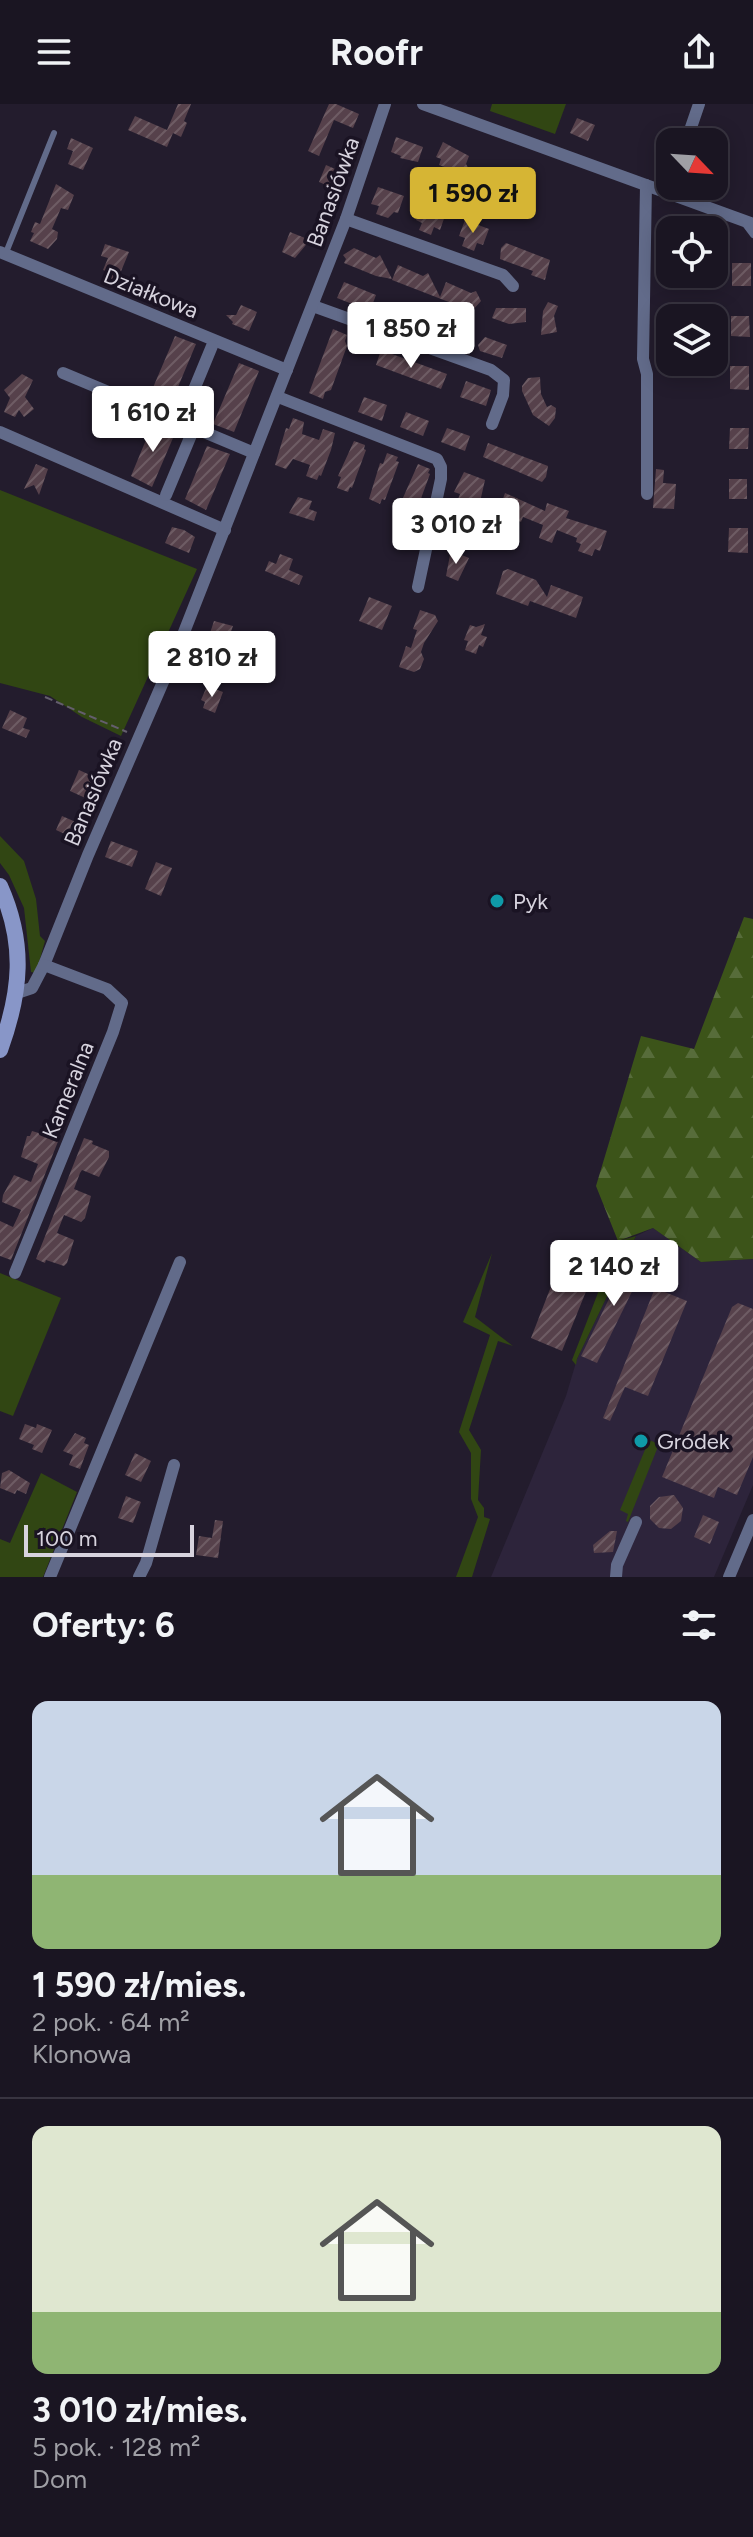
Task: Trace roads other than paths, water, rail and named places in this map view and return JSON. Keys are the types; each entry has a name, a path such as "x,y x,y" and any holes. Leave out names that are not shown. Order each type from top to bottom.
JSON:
{"main road":[{"path":"0,886 10,910 17,944 17,993 0,1050"}],"street":[{"name":"Banasiówka","path":"17,993 32,988 44,965 225,530 346,219 385,104"},
{"path":"423,104 656,187"},
{"path":"691,128 699,104"},
{"path":"646,185 643,359 647,374 647,494"},
{"path":"695,200 748,222"},
{"path":"346,219 503,275 513,286"},
{"name":"Działkowa","path":"3,253 287,370"},
{"path":"313,306 491,370 504,380 503,395 492,424"},
{"path":"181,421 212,346"},
{"path":"63,373 254,453"},
{"path":"278,397 437,459 441,479 418,587"},
{"path":"166,495 194,428"},
{"path":"0,432 225,530"},
{"name":"Kameralna","path":"15,1273 122,1003 107,989 44,965"},
{"path":"50,1577 180,1262"},
{"path":"139,1577 146,1563 174,1465"},
{"path":"729,1577 753,1520"},
{"path":"616,1577 617,1565 636,1522"}],"lane":[{"path":"3,253 54,133"},
{"path":"748,222 753,235"}],"place":[{"name":"Pyk","path":"497,901"},
{"name":"Gródek","path":"641,1441"}]}
